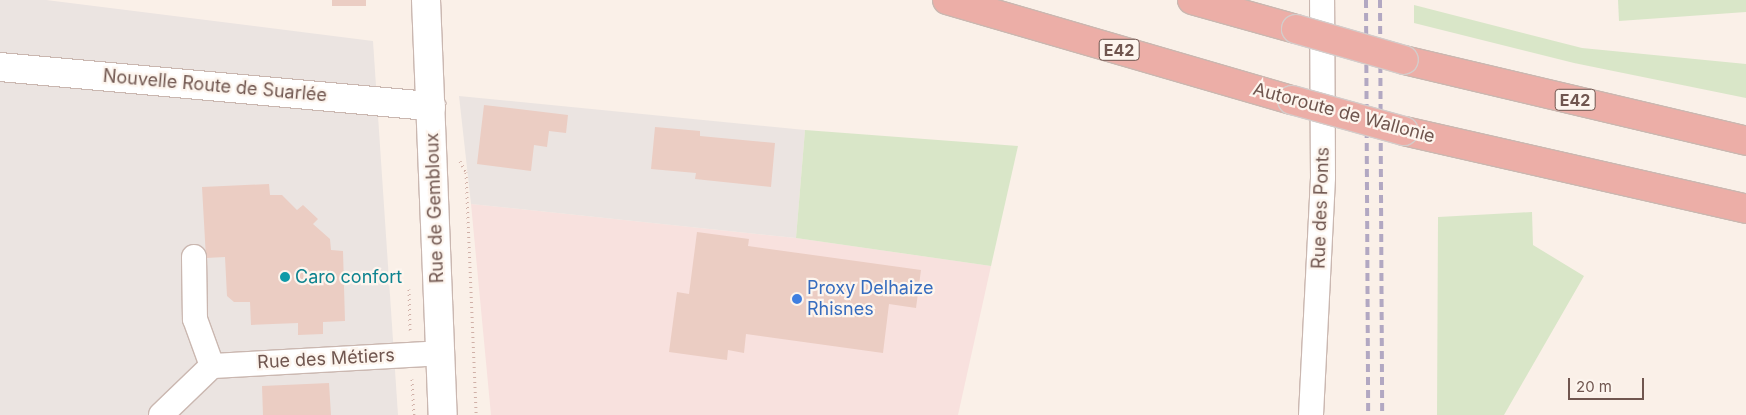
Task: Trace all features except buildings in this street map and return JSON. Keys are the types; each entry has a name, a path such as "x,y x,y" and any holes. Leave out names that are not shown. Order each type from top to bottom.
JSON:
{"highway":[{"name":"Autoroute de Wallonie","path":"946,0 1404,131 1746,209"},
{"name":"E42","path":"1192,0 1404,60 1746,141"}],"street":[{"name":"Rue de Gembloux","path":"426,0 443,415"},
{"name":"Rue des Ponts","path":"1311,415 1323,177 1322,0"},
{"name":"Nouvelle Route de Suarlée","path":"0,67 431,106"},
{"path":"161,415 212,366 195,319 194,257"},
{"name":"Rue des Métiers","path":"212,366 441,353"}],"shaded area":[{"path":"0,0 46,0 373,41 398,415 0,415"},
{"path":"459,96 805,130 796,238 471,204"},
{"path":"471,204 796,238 991,266 958,415 491,415"}],"green space":[{"path":"1618,0 1746,0 1746,12 1619,21"},
{"path":"1414,5 1582,48 1746,64 1746,98 1574,63 1414,23"},
{"path":"805,130 1018,146 991,266 796,238"},
{"path":"1532,212 1533,245 1584,276 1504,415 1437,415 1438,217"}],"railway":[{"path":"1366,0 1368,415"},
{"path":"1380,0 1382,415"}],"place":[{"name":"Caro confort","path":"285,277"},
{"name":"Proxy Delhaize Rhisnes","path":"797,299"}]}
